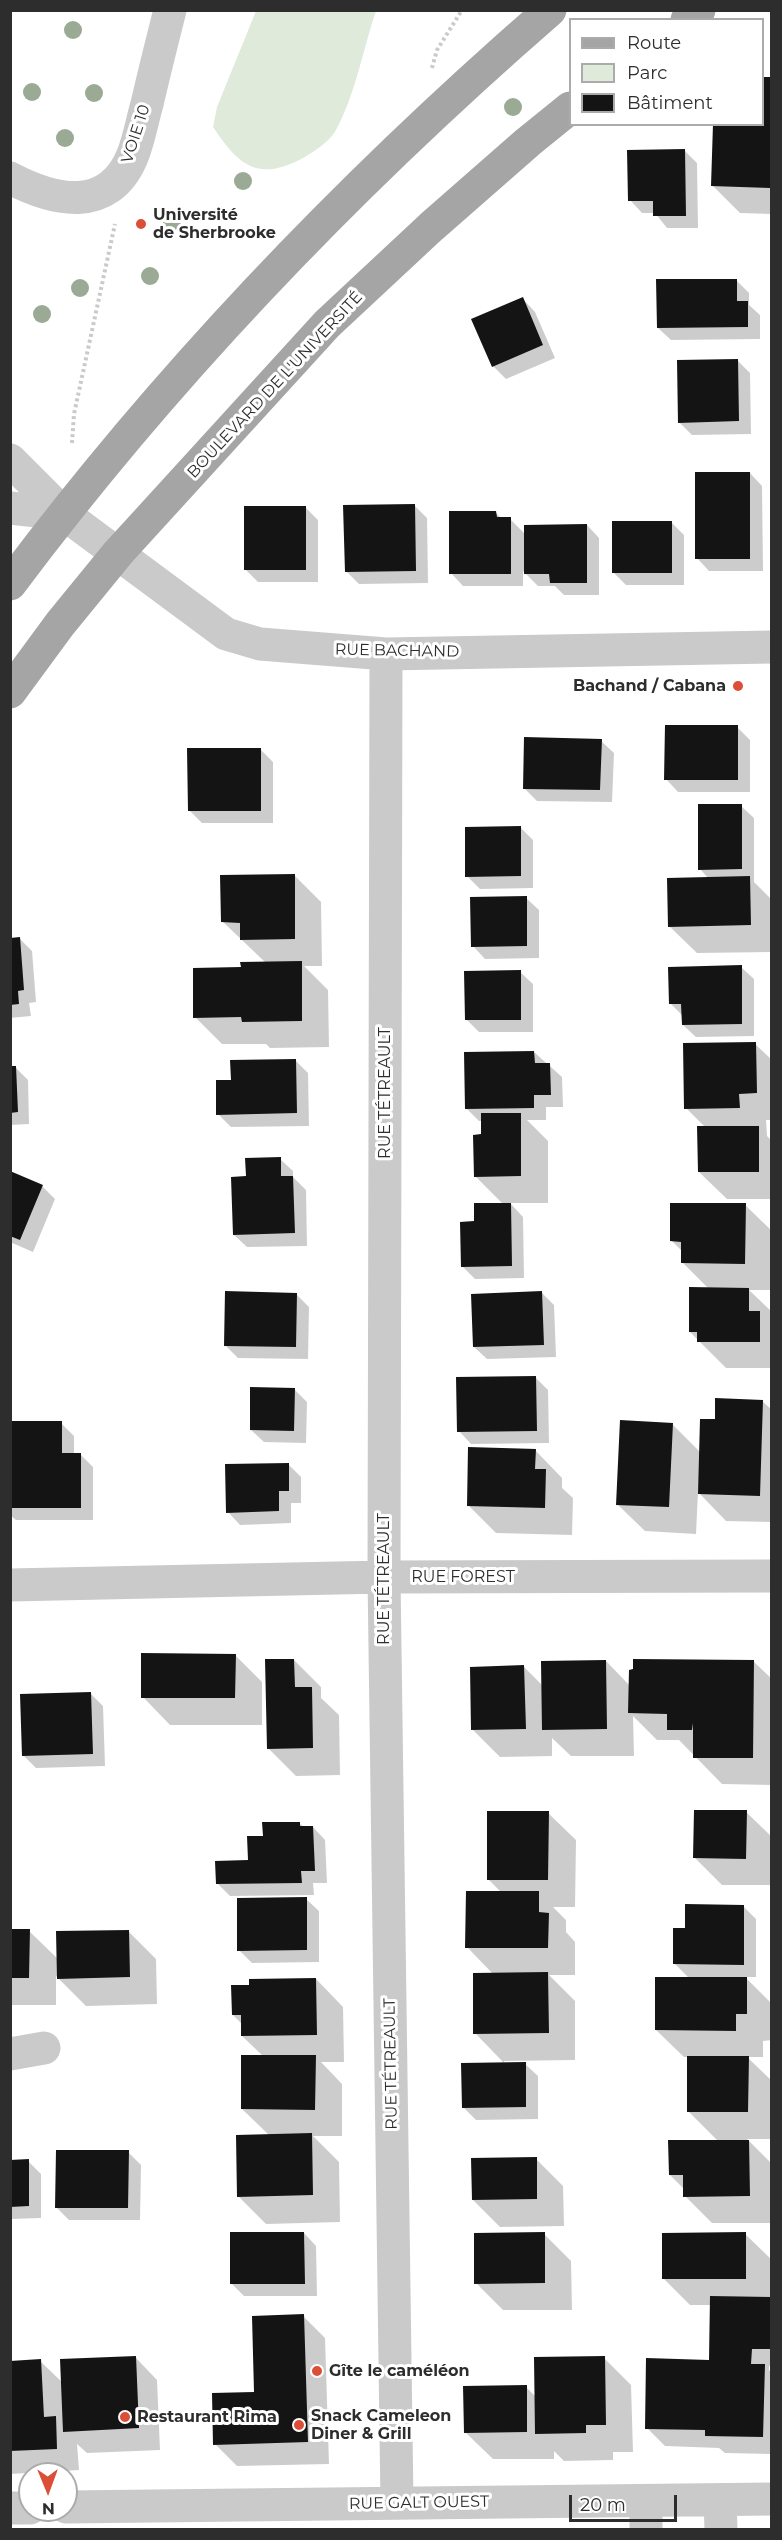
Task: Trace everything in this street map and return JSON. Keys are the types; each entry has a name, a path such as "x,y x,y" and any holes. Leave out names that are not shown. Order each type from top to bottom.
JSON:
{"main road":[{"path":"10,584 64,514 151,409 321,224 418,128 550,10"},
{"name":"BOULEVARD DE L'UNIVERSITÉ","path":"10,692 60,624 118,553 327,324 431,227 569,109"}],"street":[{"name":"VOIE 10","path":"10,178 32,190 70,199 102,190 120,176 132,158 170,10"},
{"name":"RUE BACHAND","path":"10,460 64,514 226,634 260,644 386,654 771,647"},
{"name":"RUE BACHAND","path":"10,508 64,514"},
{"name":"RUE TÉTREAULT","path":"386,654 384,1577 397,2503"},
{"name":"RUE FOREST","path":"10,1585 384,1577 771,1576"},
{"path":"10,2054 45,2048"},
{"name":"RUE GALT OUEST","path":"78,2508 182,2518 397,2503 646,2515 720,2515 771,2499"}],"path":[{"path":"430,77 437,50 462,10"},
{"path":"72,443 74,414 116,219"}],"green space":[{"path":"256,11 376,11 349,100 334,133 308,155 274,169 251,166 241,160 222,141 213,127 217,107"}],"building":[{"path":"764,77 772,77 770,188 711,186 713,126 764,126"},
{"path":"685,149 686,216 653,216 653,201 628,201 627,150"},
{"path":"656,279 737,279 737,301 748,301 748,327 657,328"},
{"path":"523,297 543,345 492,367 471,319"},
{"path":"738,359 739,421 678,423 677,360"},
{"path":"695,472 750,472 750,559 695,559"},
{"path":"415,504 416,571 345,572 343,505"},
{"path":"244,506 306,506 306,570 244,570"},
{"path":"449,511 496,511 497,517 511,517 511,574 449,574"},
{"path":"612,521 672,521 672,573 612,573"},
{"path":"587,524 587,583 550,583 549,574 524,574 524,525"},
{"path":"665,725 738,725 738,780 664,780"},
{"path":"524,737 602,739 600,790 523,789"},
{"path":"187,748 261,748 261,811 188,811"},
{"path":"698,804 742,804 742,869 698,870"},
{"path":"521,826 521,876 465,877 465,827"},
{"path":"295,874 295,939 240,940 240,923 221,922 220,875"},
{"path":"750,876 751,925 668,927 667,878"},
{"path":"527,896 527,946 471,947 470,897"},
{"path":"20,937 24,990 18,991 19,1004 10,1005 10,938"},
{"path":"302,961 302,1021 242,1022 241,1017 193,1018 193,968 241,967 240,962"},
{"path":"742,965 742,1024 682,1025 681,1004 669,1004 668,967"},
{"path":"521,970 521,1020 465,1020 464,971"},
{"path":"756,1042 757,1093 739,1094 740,1108 684,1109 683,1043"},
{"path":"534,1051 535,1063 550,1063 551,1095 534,1095 534,1108 465,1109 464,1052"},
{"path":"296,1059 297,1113 216,1115 216,1080 231,1080 230,1060"},
{"path":"10,1066 16,1066 18,1112 10,1113"},
{"path":"481,1113 521,1113 521,1176 474,1177 473,1135 481,1134"},
{"path":"697,1126 759,1126 759,1172 698,1172"},
{"path":"281,1157 281,1176 293,1176 295,1233 233,1235 231,1177 246,1176 245,1158"},
{"path":"10,1171 43,1185 20,1240 10,1236"},
{"path":"474,1203 511,1203 512,1266 461,1267 460,1222 474,1221"},
{"path":"670,1203 746,1203 745,1264 681,1263 681,1242 670,1241"},
{"path":"689,1287 749,1288 749,1311 760,1311 760,1342 697,1342 697,1332 689,1332"},
{"path":"225,1291 297,1293 296,1347 224,1346"},
{"path":"542,1291 544,1345 473,1347 471,1294"},
{"path":"536,1376 537,1431 457,1432 456,1377"},
{"path":"250,1387 295,1388 294,1431 250,1430"},
{"path":"715,1398 763,1400 760,1496 698,1494 700,1419 715,1419"},
{"path":"620,1420 673,1423 669,1507 616,1505"},
{"path":"10,1421 62,1421 62,1453 81,1453 81,1508 10,1508"},
{"path":"468,1447 536,1449 535,1469 546,1469 545,1508 467,1506"},
{"path":"289,1463 289,1491 279,1491 279,1511 226,1513 225,1464"},
{"path":"141,1653 236,1654 235,1698 141,1698"},
{"path":"265,1659 294,1659 295,1687 312,1687 313,1748 267,1749"},
{"path":"633,1659 754,1660 753,1758 693,1758 693,1723 692,1730 667,1730 667,1714 628,1713 629,1670 633,1669"},
{"path":"606,1660 607,1729 542,1730 541,1661"},
{"path":"524,1665 526,1729 471,1730 470,1667"},
{"path":"91,1692 93,1754 22,1756 20,1694"},
{"path":"694,1810 747,1810 746,1859 693,1858"},
{"path":"487,1811 549,1811 548,1880 487,1880"},
{"path":"262,1822 300,1822 300,1826 313,1826 315,1871 301,1871 302,1883 216,1884 215,1861 248,1860 247,1836 263,1836"},
{"path":"466,1891 539,1891 539,1912 549,1913 548,1948 465,1948"},
{"path":"307,1897 307,1950 237,1951 237,1898"},
{"path":"685,1904 744,1905 744,1965 673,1964 673,1928 685,1928"},
{"path":"10,1929 30,1929 29,1978 10,1978"},
{"path":"129,1930 130,1977 57,1979 56,1931"},
{"path":"548,1972 549,2033 473,2034 473,1973"},
{"path":"655,1977 747,1977 747,2014 736,2014 736,2031 655,2030"},
{"path":"316,1978 317,2035 241,2036 241,2015 232,2015 231,1985 249,1985 249,1979"},
{"path":"241,2055 316,2055 315,2110 241,2109"},
{"path":"687,2056 749,2056 748,2112 687,2112"},
{"path":"526,2062 526,2107 462,2108 461,2063"},
{"path":"312,2133 313,2195 237,2197 236,2135"},
{"path":"668,2140 749,2140 750,2196 683,2197 683,2175 669,2175"},
{"path":"56,2150 129,2150 128,2208 55,2208"},
{"path":"537,2157 537,2199 472,2200 471,2158"},
{"path":"29,2159 29,2206 10,2207 10,2160"},
{"path":"230,2232 304,2232 305,2284 230,2284"},
{"path":"545,2232 545,2283 474,2284 474,2233"},
{"path":"746,2232 746,2279 662,2279 662,2233"},
{"path":"710,2296 771,2297 771,2349 752,2349 751,2364 765,2364 763,2437 705,2436 705,2430 645,2429 646,2358 709,2360"},
{"path":"304,2314 308,2442 213,2445 212,2393 254,2392 252,2316"},
{"path":"136,2356 139,2428 63,2432 60,2359"},
{"path":"605,2356 606,2425 586,2425 586,2433 535,2434 534,2357"},
{"path":"41,2359 44,2417 56,2416 57,2449 10,2451 10,2361"},
{"path":"527,2385 527,2432 464,2433 463,2386"}],"place":[{"name":"Université de Sherbrooke","path":"141,224"},
{"name":"Bachand / Cabana","path":"738,686"},
{"name":"Gîte le caméléon","path":"317,2371"},
{"name":"Restaurant Rima","path":"125,2417"},
{"name":"Snack Cameleon Diner & Grill","path":"299,2425"}]}
